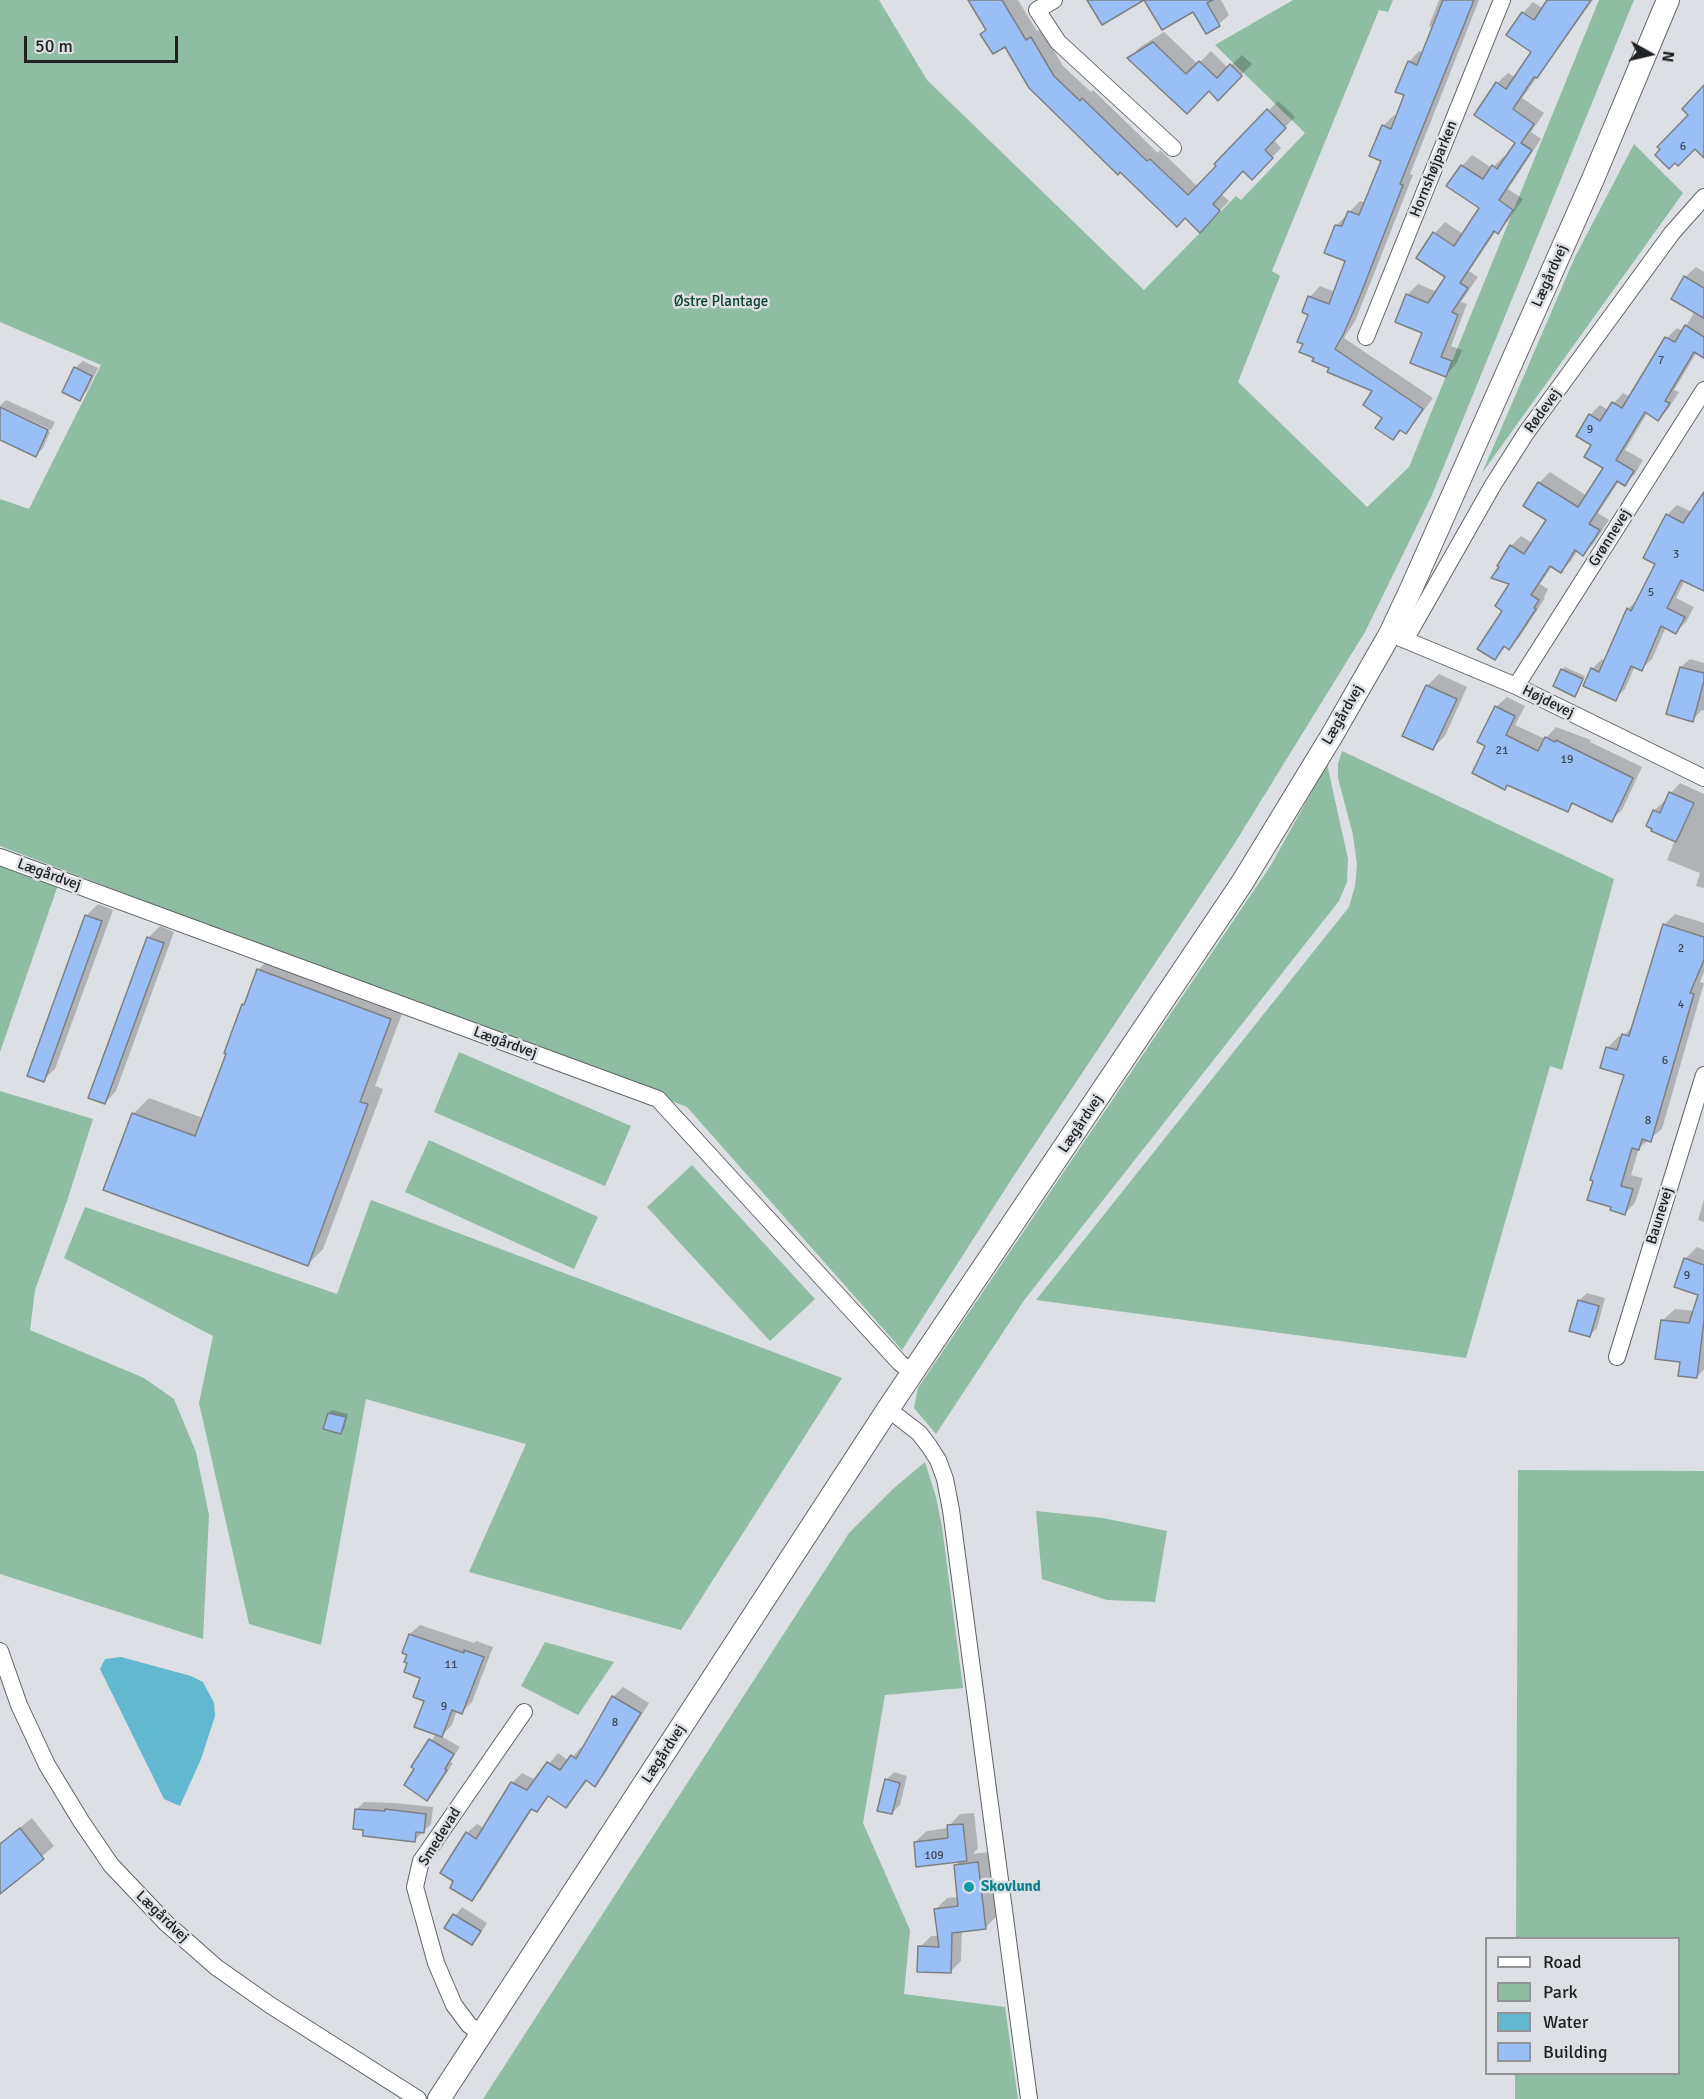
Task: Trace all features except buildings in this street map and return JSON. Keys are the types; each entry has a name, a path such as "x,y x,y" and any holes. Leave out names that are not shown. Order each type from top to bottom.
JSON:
{"street":[{"path":"1054,0 1037,10 1058,42 1173,148"},
{"name":"Hornshøjparken","path":"1366,337 1502,0"},
{"name":"Lægårdvej","path":"439,2099 888,1409 1242,883 1331,737 1397,637 1668,0"},
{"name":"Rødevej","path":"1397,637 1526,433 1672,233 1704,197"},
{"name":"Grønnevej","path":"1516,686 1704,390"},
{"name":"Højdevej","path":"1397,637 1516,686 1704,778"},
{"name":"Lægårdvej","path":"0,857 658,1099 900,1363 913,1372"},
{"name":"Baunevej","path":"1617,1357 1704,1074"},
{"path":"888,1409 919,1433 938,1460 945,1479 1029,2099"},
{"name":"Lægårdvej","path":"0,1651 19,1705 47,1765 111,1865 166,1923 216,1967 270,2005 418,2099"},
{"name":"Smedevad","path":"482,2034 469,2025 454,2005 436,1963 414,1887 421,1861 524,1712"}],"green space":[{"name":"Østre Plantage","path":"0,0 879,0 927,80 1144,290 1236,196 1241,200 1305,133 1215,45 1293,0 1393,0 1388,12 1379,10 1272,271 1280,276 1238,382 1367,507 1409,467 1599,0 1634,0 1432,495 1365,632 1233,846 1013,1177 902,1350 687,1107 0,846 0,499 29,509 101,365 0,322"},
{"path":"1634,144 1683,193 1482,473 1575,257"},
{"path":"1342,751 1614,879 1562,1070 1550,1066 1466,1358 1036,1300 1349,907 1355,886 1357,865 1353,835 1338,778 1338,764"},
{"path":"1327,764 1348,859 1347,882 1339,901 1025,1299 936,1434 914,1408 918,1388 1271,865"},
{"path":"0,863 58,885 0,1052"},
{"path":"459,1052 631,1126 605,1186 434,1112"},
{"path":"0,1091 93,1119 35,1290 30,1330 144,1378 174,1399 196,1452 209,1515 203,1639 0,1574"},
{"path":"429,1140 598,1217 574,1269 405,1192"},
{"path":"692,1165 815,1299 770,1341 647,1207"},
{"path":"371,1200 842,1378 681,1630 469,1572 526,1444 366,1399 321,1645 249,1624 199,1403 213,1336 64,1258 85,1207 337,1294"},
{"path":"925,1462 942,1527 963,1688 885,1695 863,1823 910,1930 904,1994 1005,2007 1018,2099 483,2099 849,1533 894,1488"},
{"path":"1518,1470 1704,1471 1704,2099 1515,2099 1515,2075 1680,2075 1680,1937 1516,1937"},
{"path":"1036,1511 1103,1518 1167,1531 1155,1602 1107,1600 1042,1579"},
{"path":"545,1642 614,1662 578,1715 521,1686"}],"water":[{"path":"121,1657 191,1676 203,1682 214,1703 215,1716 201,1759 180,1806 164,1799 100,1669 105,1659"}],"place":[{"name":"Skovlund","path":"969,1887"}]}
